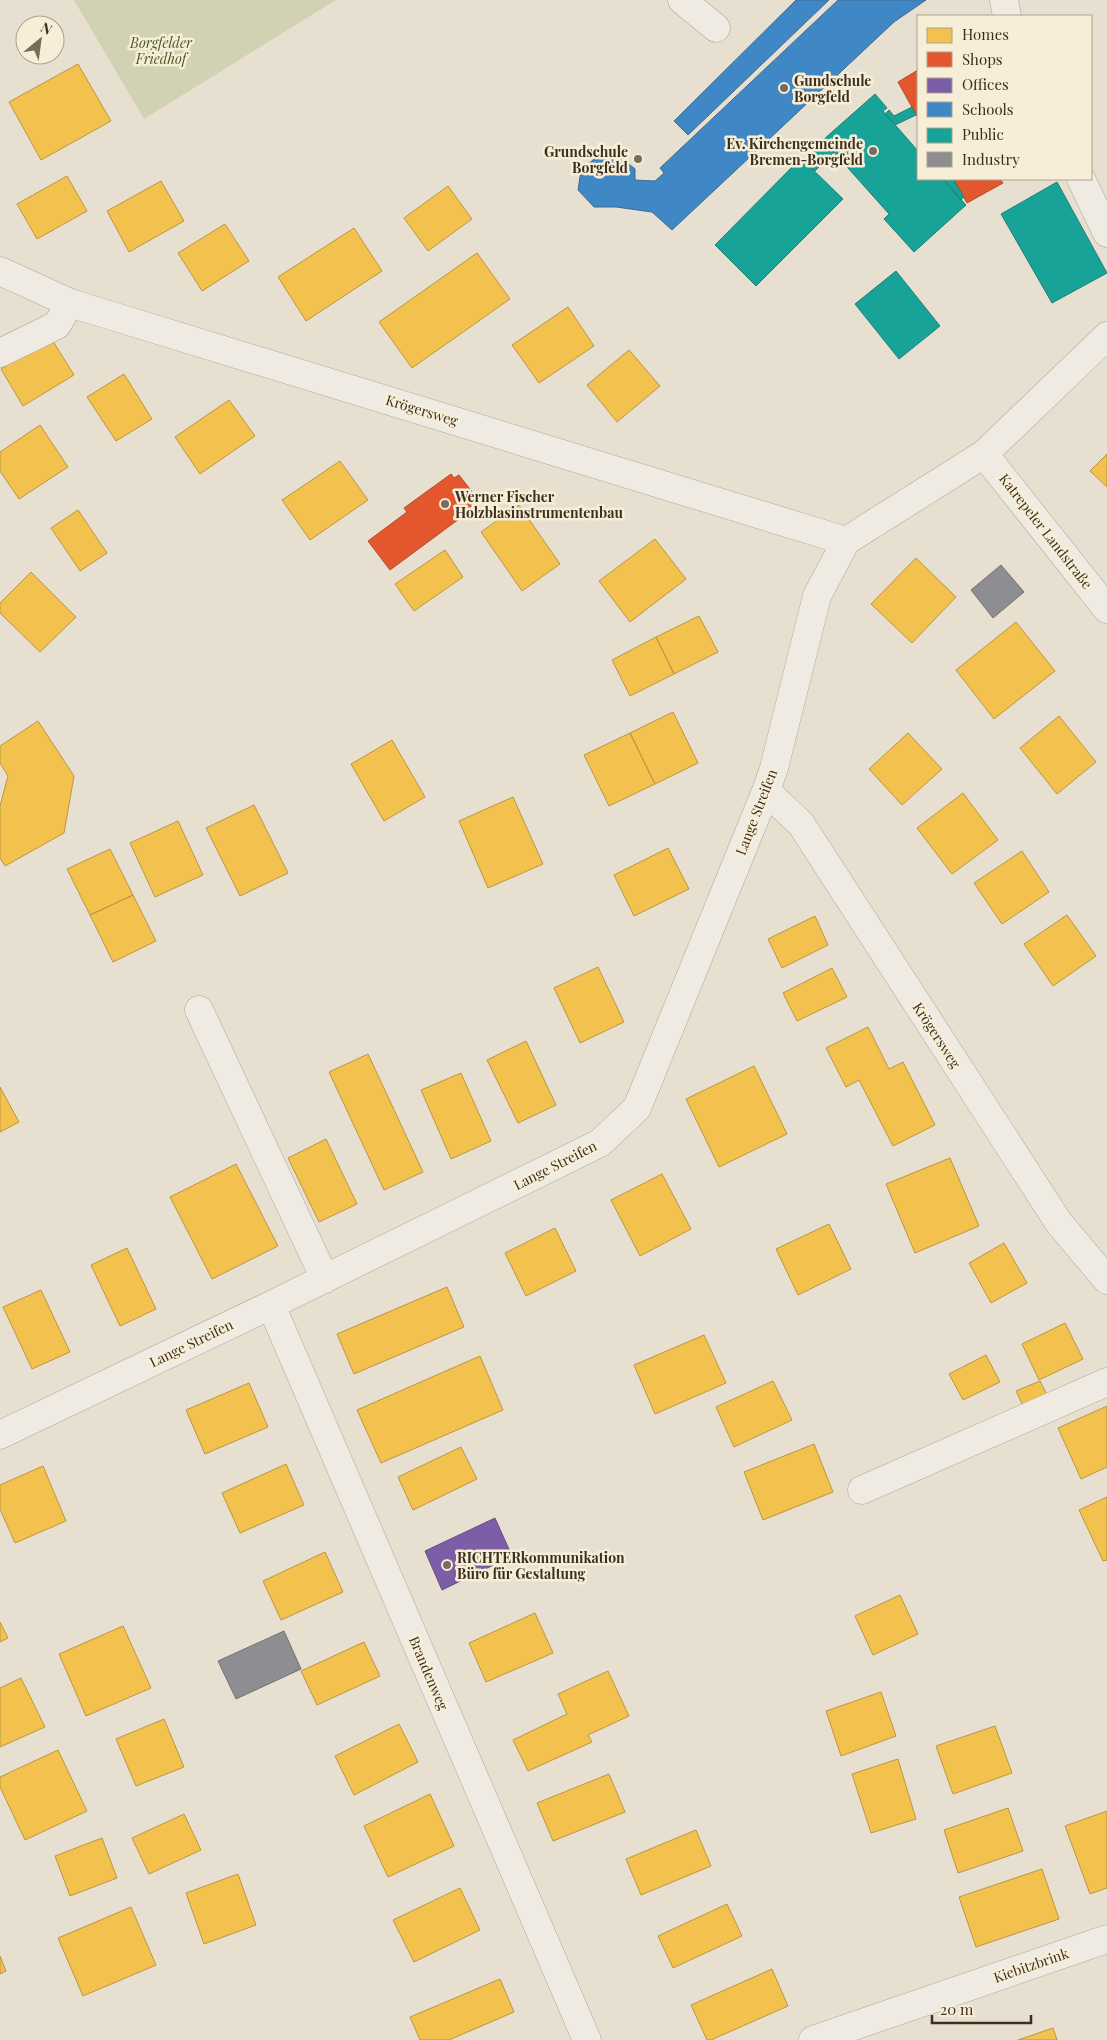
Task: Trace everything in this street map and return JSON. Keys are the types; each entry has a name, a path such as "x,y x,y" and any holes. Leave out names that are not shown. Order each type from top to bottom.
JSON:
{"street":[{"path":"682,0 716,28"},
{"path":"1004,0 1007,15"},
{"path":"1081,180 1107,233"},
{"name":"Krögersweg","path":"0,271 70,302 846,541"},
{"path":"0,353 57,325 70,302"},
{"path":"846,541 984,454 1107,336"},
{"name":"Katrepeler Landstraße","path":"984,454 1107,608"},
{"name":"Lange Streifen","path":"0,1435 600,1143 637,1108 766,791 774,768 817,596 846,541"},
{"name":"Krögersweg","path":"766,791 801,824 1058,1223 1107,1280"},
{"path":"199,1010 325,1278"},
{"name":"Brandenweg","path":"270,1305 587,2040"},
{"path":"862,1490 1107,1382"},
{"name":"Kiebitzbrink","path":"825,2038 1107,1939"}],"green space":[{"name":"Borgfelder Friedhof","path":"74,0 336,0 144,119"}],"building: Homes":[{"path":"78,64 111,121 41,160 9,102"},
{"path":"67,176 87,211 37,239 17,204"},
{"path":"161,181 184,221 129,252 107,211"},
{"path":"448,186 472,219 428,251 404,218"},
{"path":"225,224 249,261 202,291 178,253"},
{"path":"354,228 382,271 306,321 278,277"},
{"path":"477,253 510,299 412,368 379,322"},
{"path":"568,307 594,346 539,383 512,345"},
{"path":"51,338 74,375 23,406 1,369"},
{"path":"629,350 660,386 617,422 587,385"},
{"path":"124,374 152,419 116,441 87,397"},
{"path":"229,400 255,436 200,474 175,437"},
{"path":"40,425 68,467 19,499 0,471 0,452"},
{"path":"1107,454 1107,487 1090,471"},
{"path":"340,461 368,500 310,540 282,500"},
{"path":"519,505 560,564 522,591 481,532"},
{"path":"78,510 107,553 80,571 51,528"},
{"path":"655,539 686,579 630,622 599,581"},
{"path":"445,550 463,577 414,611 395,584"},
{"path":"916,558 956,597 912,643 871,604"},
{"path":"31,572 76,617 40,652 0,613 0,603"},
{"path":"699,616 718,652 674,674 656,637"},
{"path":"1016,622 1055,671 994,719 956,670"},
{"path":"656,637 674,674 630,696 612,660"},
{"path":"673,712 698,763 655,784 630,733"},
{"path":"1059,716 1096,762 1057,794 1020,748"},
{"path":"38,721 74,776 64,833 5,866 0,858 0,806 8,776 0,763 0,746"},
{"path":"630,733 655,784 609,806 584,755"},
{"path":"908,733 942,769 902,805 869,769"},
{"path":"392,740 425,797 384,821 351,764"},
{"path":"963,793 998,840 952,874 917,828"},
{"path":"513,797 543,864 488,888 459,821"},
{"path":"254,805 288,873 240,896 206,828"},
{"path":"178,821 203,875 155,897 130,843"},
{"path":"668,848 689,889 634,916 614,875"},
{"path":"110,849 133,895 90,915 67,869"},
{"path":"1022,851 1049,892 1002,924 974,883"},
{"path":"133,895 156,941 113,962 90,915"},
{"path":"1067,915 1096,956 1053,986 1024,944"},
{"path":"815,916 828,945 782,968 768,939"},
{"path":"598,967 624,1022 580,1043 554,988"},
{"path":"832,968 847,997 797,1021 783,993"},
{"path":"868,1027 889,1069 903,1062 935,1125 893,1146 859,1080 846,1087 826,1048"},
{"path":"526,1041 556,1105 518,1123 487,1060"},
{"path":"368,1054 423,1172 384,1190 329,1072"},
{"path":"754,1066 787,1134 719,1167 686,1099"},
{"path":"461,1073 491,1141 451,1159 421,1090"},
{"path":"0,1087 19,1122 0,1132"},
{"path":"326,1139 357,1204 319,1222 288,1158"},
{"path":"950,1158 979,1226 915,1253 886,1184"},
{"path":"236,1164 278,1246 212,1279 170,1197"},
{"path":"662,1174 691,1229 640,1256 611,1200"},
{"path":"829,1224 851,1269 798,1295 776,1249"},
{"path":"555,1228 576,1271 526,1296 505,1253"},
{"path":"1004,1243 1027,1283 991,1303 969,1263"},
{"path":"127,1248 156,1309 120,1326 91,1265"},
{"path":"447,1287 464,1327 354,1374 337,1334"},
{"path":"41,1290 70,1352 32,1369 3,1307"},
{"path":"1065,1323 1083,1359 1039,1380 1022,1344"},
{"path":"704,1335 726,1383 655,1414 634,1365"},
{"path":"986,1355 1000,1382 963,1400 949,1374"},
{"path":"480,1356 503,1410 381,1463 357,1410"},
{"path":"773,1381 792,1420 734,1447 716,1407"},
{"path":"1040,1381 1048,1397 1024,1408 1016,1391"},
{"path":"249,1383 268,1427 205,1454 186,1410"},
{"path":"1107,1406 1107,1467 1081,1479 1058,1428"},
{"path":"814,1444 833,1492 763,1520 744,1472"},
{"path":"461,1447 477,1479 413,1510 398,1477"},
{"path":"286,1464 304,1505 240,1533 222,1493"},
{"path":"43,1466 66,1521 15,1543 0,1509 0,1485"},
{"path":"1107,1497 1107,1560 1103,1561 1079,1510"},
{"path":"325,1552 343,1592 281,1620 263,1581"},
{"path":"900,1595 918,1634 873,1655 855,1616"},
{"path":"535,1613 553,1653 486,1682 469,1643"},
{"path":"0,1622 8,1638 0,1642"},
{"path":"123,1626 151,1688 86,1716 59,1654"},
{"path":"364,1642 380,1676 317,1705 301,1671"},
{"path":"608,1671 629,1716 588,1735 592,1742 528,1771 513,1740 567,1714 558,1694"},
{"path":"21,1678 45,1727 0,1747 0,1688"},
{"path":"881,1692 896,1736 841,1756 826,1711"},
{"path":"164,1719 184,1767 136,1786 116,1739"},
{"path":"399,1724 418,1762 354,1795 335,1756"},
{"path":"995,1726 1012,1773 953,1794 936,1746"},
{"path":"58,1750 87,1811 25,1840 0,1787 0,1777"},
{"path":"898,1759 916,1819 871,1833 852,1774"},
{"path":"609,1774 625,1812 553,1841 537,1803"},
{"path":"430,1794 454,1846 388,1877 364,1826"},
{"path":"1008,1808 1023,1851 958,1873 944,1830"},
{"path":"1107,1811 1107,1888 1090,1894 1065,1826"},
{"path":"184,1814 201,1850 149,1874 132,1838"},
{"path":"696,1830 711,1866 641,1895 626,1859"},
{"path":"102,1838 117,1878 70,1896 55,1856"},
{"path":"1042,1869 1059,1919 976,1947 959,1897"},
{"path":"238,1874 256,1925 204,1944 186,1893"},
{"path":"460,1888 480,1930 414,1962 393,1920"},
{"path":"727,1904 742,1936 673,1968 658,1936"},
{"path":"131,1907 156,1965 83,1996 58,1938"},
{"path":"0,1956 6,1971 0,1974"},
{"path":"772,1969 788,2006 711,2040 707,2040 691,2005"},
{"path":"500,1979 514,2012 449,2040 420,2040 410,2017"},
{"path":"1053,2028 1057,2040 1018,2040"}],"building: Shops":[{"path":"917,71 917,116 898,82"},
{"path":"954,180 1001,180 1003,183 967,203"},
{"path":"451,474 454,478 459,475 476,497 470,501 473,505 457,517 459,519 390,570 368,541 407,512 404,508"}],"building: Offices":[{"path":"495,1518 512,1556 442,1590 425,1551"}],"building: Schools":[{"path":"796,0 829,0 688,135 674,121"},
{"name":"Gundschule Borgfeld","path":"838,0 926,0 894,22 672,230 652,212 616,207 594,207 578,190 581,170 599,155 617,154 635,169 635,180 655,181 664,173 660,168"}],"building: Public":[{"path":"875,94 887,108 883,111 917,150 917,180 944,180 966,205 914,252 884,219 889,214 823,140"},
{"path":"912,107 916,115 895,125 885,114 889,110 894,116"},
{"path":"825,142 834,152 815,171 804,161"},
{"path":"801,158 843,199 756,286 715,245"},
{"path":"944,180 954,180 964,197 961,200"},
{"path":"1057,182 1107,273 1052,303 1001,214"},
{"path":"896,271 940,326 899,359 855,304"}],"building: Industry":[{"path":"1001,565 1024,592 993,618 971,590"},
{"path":"284,1631 301,1669 236,1699 218,1661"}],"place":[{"name":"Gundschule Borgfeld","path":"784,88"},
{"name":"Ev. Kirchengemeinde Bremen-Borgfeld","path":"873,151"},
{"name":"Grundschule Borgfeld","path":"638,159"},
{"name":"Werner Fischer Holzblasinstrumentenbau","path":"445,504"},
{"name":"RICHTERkommunikation Büro für Gestaltung","path":"447,1565"}]}
